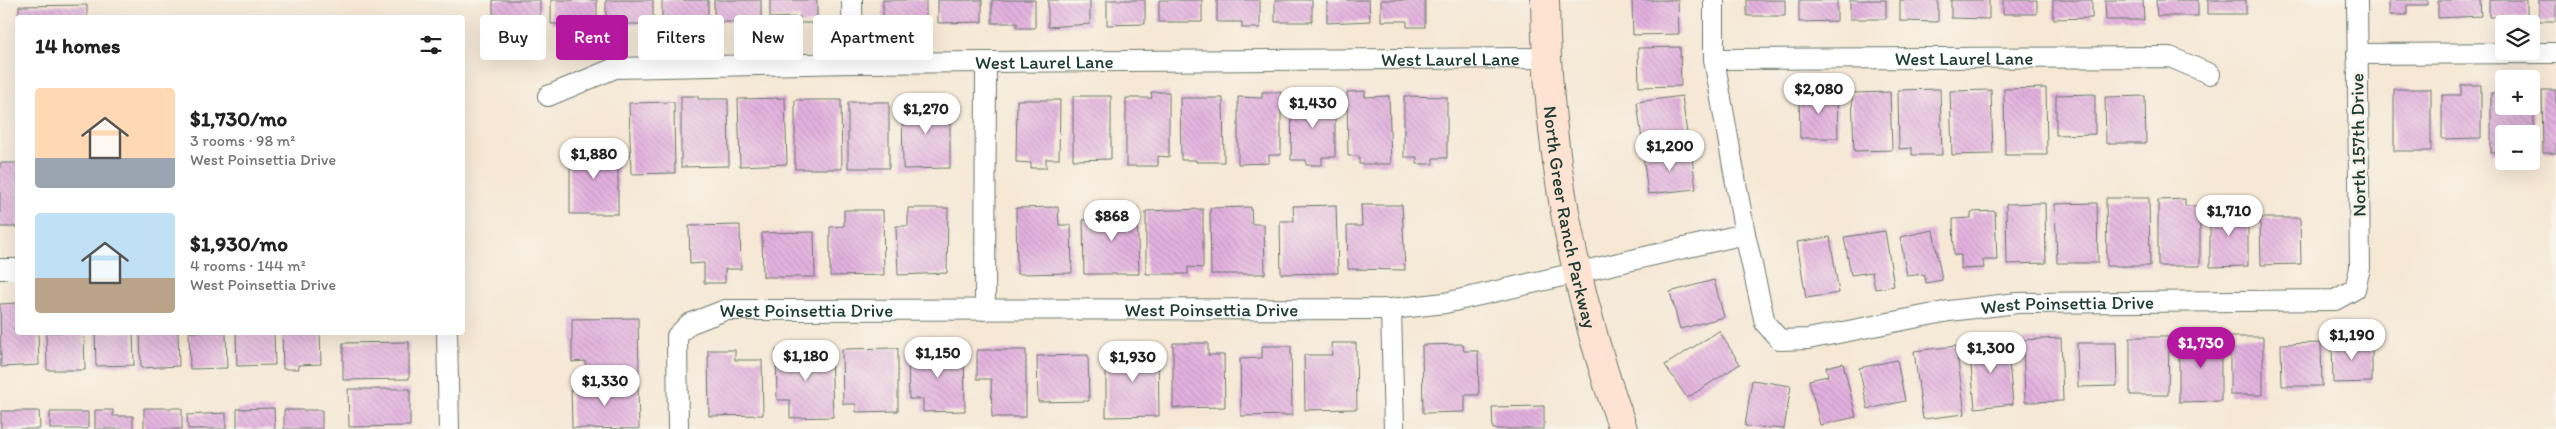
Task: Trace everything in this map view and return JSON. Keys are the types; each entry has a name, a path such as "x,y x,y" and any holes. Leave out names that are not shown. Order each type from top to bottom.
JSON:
{"street":[{"path":"852,0 853,63"},
{"name":"North Greer Ranch Parkway","path":"1545,0 1547,58 1554,148 1577,274 1593,339 1623,429"},
{"path":"1714,0 1714,59 1745,234"},
{"name":"North 157th Drive","path":"2355,290 2360,268 2357,0"},
{"path":"2357,54 2556,53"},
{"name":"West Laurel Lane","path":"1714,59 2170,57 2210,74"},
{"name":"West Laurel Lane","path":"548,96 615,68 853,63 1547,58"},
{"path":"985,310 986,63"},
{"name":"West Poinsettia Drive","path":"678,429 678,336 688,324 725,310 1391,308 1445,304 1745,234 1765,324 1780,340 1808,339 1950,311 2017,303 2335,300 2355,290"},
{"path":"0,269 15,269"},
{"path":"1391,308 1394,429"},
{"path":"448,335 449,429"}],"building":[{"path":"493,0 540,0 540,15 493,15"},
{"path":"551,0 597,0 597,15 556,15 556,24 551,24"},
{"path":"606,0 653,0 653,15 638,15 638,24 628,24 628,15 606,15"},
{"path":"662,0 708,0 708,15 662,15"},
{"path":"714,0 761,0 761,15 734,15 734,22 724,22 724,15 714,15"},
{"path":"770,0 817,0 817,15 813,15 813,23 803,23 803,15 770,15"},
{"path":"883,0 926,0 926,15 883,15"},
{"path":"938,0 982,0 982,22 938,23"},
{"path":"992,0 1035,0 1035,28 1017,28 1017,23 992,23"},
{"path":"1048,0 1090,0 1090,24 1048,27"},
{"path":"1107,0 1145,0 1145,24 1107,25"},
{"path":"1159,0 1202,0 1202,22 1159,22"},
{"path":"1217,0 1260,0 1260,28 1242,28 1242,22 1217,22"},
{"path":"1275,0 1312,0 1312,22 1275,22"},
{"path":"1327,0 1369,0 1370,21 1327,23"},
{"path":"1381,0 1425,0 1425,27 1407,27 1407,21 1381,21"},
{"path":"1632,0 1678,0 1679,34 1633,35"},
{"path":"1747,0 1785,0 1785,16 1747,16"},
{"path":"1799,0 1837,0 1837,21 1799,22"},
{"path":"1850,0 1886,0 1886,19 1850,19"},
{"path":"1900,0 1938,0 1938,22 1900,21"},
{"path":"1951,0 1989,0 1989,19 1951,18"},
{"path":"2003,0 2037,0 2037,14 2003,14"},
{"path":"2053,0 2092,0 2092,18 2053,19"},
{"path":"2105,0 2143,0 2144,20 2106,20"},
{"path":"2156,0 2198,0 2198,16 2157,16"},
{"path":"2208,0 2246,0 2246,14 2208,14"},
{"path":"2389,0 2428,0 2428,5 2407,5 2407,15 2389,15"},
{"path":"2438,0 2480,0 2481,16 2438,18"},
{"path":"2489,0 2527,0 2527,15 2495,15 2495,17 2489,17"},
{"path":"2539,0 2556,0 2556,21 2540,21"},
{"path":"87,5 87,15 19,15 19,6"},
{"path":"1680,47 1681,86 1639,87 1638,48"},
{"path":"2461,85 2481,85 2481,138 2442,139 2442,95 2461,95"},
{"path":"2046,88 2047,155 2005,155 2004,89"},
{"path":"1940,89 1942,155 1912,155 1912,148 1899,149 1898,90"},
{"path":"2394,89 2431,89 2431,151 2394,151"},
{"path":"1991,90 1993,154 1952,155 1950,91"},
{"path":"2542,90 2556,90 2556,153 2543,153"},
{"path":"1365,91 1365,97 1389,96 1391,164 1359,164 1359,156 1348,156 1347,92"},
{"path":"1151,92 1169,92 1169,157 1158,156 1158,166 1126,166 1126,98 1152,98"},
{"path":"1262,92 1281,92 1281,155 1269,155 1269,163 1238,164 1238,97 1262,98"},
{"path":"1799,92 1837,92 1838,138 1800,138"},
{"path":"1890,92 1892,150 1854,151 1852,93"},
{"path":"2491,93 2495,93 2495,115 2534,115 2534,125 2495,125 2495,153 2491,153"},
{"path":"2095,94 2095,134 2056,135 2056,95"},
{"path":"681,96 698,96 698,99 728,99 729,166 681,167"},
{"path":"1073,96 1111,96 1111,159 1073,160"},
{"path":"1404,96 1447,97 1447,158 1433,158 1433,164 1417,164 1417,157 1404,157"},
{"path":"1682,96 1687,134 1642,140 1637,102"},
{"path":"2145,96 2146,143 2106,143 2105,97"},
{"path":"1292,97 1335,97 1335,157 1322,157 1322,165 1306,165 1306,160 1291,160"},
{"path":"785,98 787,164 740,166 738,99"},
{"path":"1180,98 1223,98 1224,162 1181,160"},
{"path":"795,100 841,100 842,169 795,169"},
{"path":"1017,100 1060,100 1059,159 1046,159 1046,168 1031,168 1031,163 1016,162"},
{"path":"950,101 950,168 903,169 902,102"},
{"path":"674,102 675,173 631,174 629,103"},
{"path":"848,102 889,102 889,168 848,168"},
{"path":"570,147 618,147 618,214 570,214"},
{"path":"1691,149 1696,189 1648,194 1643,155"},
{"path":"0,163 15,163 15,227 0,227"},
{"path":"2106,198 2149,198 2150,266 2107,266"},
{"path":"2185,199 2185,206 2200,206 2200,266 2158,266 2158,200"},
{"path":"2045,203 2046,263 2007,264 2006,204"},
{"path":"2097,203 2098,263 2057,263 2055,204"},
{"path":"1336,205 1338,273 1281,274 1280,221 1294,221 1293,206"},
{"path":"1361,205 1402,205 1405,270 1348,269 1347,226 1362,226"},
{"path":"1058,207 1059,225 1071,225 1072,273 1017,274 1016,208"},
{"path":"1137,207 1139,274 1084,274 1083,220 1095,219 1096,208"},
{"path":"1251,207 1252,224 1264,224 1265,274 1211,274 1210,208"},
{"path":"908,208 948,208 947,273 898,275 896,226 908,226"},
{"path":"2210,208 2248,208 2248,266 2210,267"},
{"path":"1203,209 1203,268 1188,267 1188,274 1146,274 1146,211"},
{"path":"844,210 883,210 884,275 830,276 830,227 844,226"},
{"path":"1995,211 1997,260 1983,260 1984,268 1961,269 1961,255 1954,255 1953,219 1971,218 1971,212"},
{"path":"2260,218 2300,218 2301,264 2261,265"},
{"path":"740,225 741,269 725,269 725,283 704,283 704,263 690,264 689,226"},
{"path":"1933,230 1942,280 1926,283 1924,274 1907,276 1900,237"},
{"path":"1885,231 1894,286 1875,289 1872,272 1851,275 1844,237"},
{"path":"814,232 815,277 763,277 762,233"},
{"path":"1830,237 1839,293 1806,298 1797,242"},
{"path":"1714,280 1724,317 1680,329 1670,292"},
{"path":"15,303 15,335 38,335 39,365 1,367 0,304"},
{"path":"638,318 639,373 586,374 585,361 572,362 572,319"},
{"path":"1719,331 1740,364 1687,398 1665,365"},
{"path":"2201,333 2221,333 2221,401 2179,402 2179,341 2201,341"},
{"path":"46,335 84,335 85,370 47,370"},
{"path":"95,335 133,335 134,365 96,366"},
{"path":"140,335 178,335 179,366 141,368"},
{"path":"189,335 226,335 227,368 190,369"},
{"path":"236,335 274,335 275,365 237,366"},
{"path":"282,335 320,335 321,364 298,365 299,369 283,369"},
{"path":"2130,337 2169,337 2168,395 2130,395"},
{"path":"2230,337 2263,337 2263,395 2230,395"},
{"path":"2061,338 2063,401 2025,402 2023,340"},
{"path":"2372,340 2372,382 2333,383 2332,341"},
{"path":"2007,341 2013,404 1975,408 1969,345"},
{"path":"409,342 409,379 343,380 343,343"},
{"path":"1173,343 1208,343 1208,355 1224,355 1225,407 1173,408"},
{"path":"1331,343 1356,343 1357,409 1305,410 1304,355 1332,355"},
{"path":"2077,343 2116,343 2117,386 2078,387"},
{"path":"2321,343 2322,386 2282,386 2281,344"},
{"path":"1130,344 1158,344 1159,416 1106,417 1106,356 1131,356"},
{"path":"1463,344 1464,351 1478,351 1479,395 1465,395 1465,412 1423,413 1422,345"},
{"path":"1262,346 1291,346 1292,415 1241,416 1240,359 1262,358"},
{"path":"1956,346 1965,414 1923,419 1914,351"},
{"path":"898,348 898,411 856,412 856,404 843,404 842,349"},
{"path":"964,348 965,411 923,412 923,399 909,399 908,349"},
{"path":"831,349 833,417 790,418 790,400 777,400 776,350"},
{"path":"708,350 735,350 735,360 762,360 763,415 709,416"},
{"path":"977,350 1026,350 1026,417 992,417 991,379 977,379"},
{"path":"1088,355 1089,401 1038,402 1037,356"},
{"path":"1897,360 1905,401 1868,409 1859,368"},
{"path":"1843,363 1856,417 1820,425 1809,380 1828,376 1826,367"},
{"path":"1752,380 1791,386 1784,429 1745,426"},
{"path":"638,385 639,429 572,428 571,386"},
{"path":"348,389 410,389 410,426 349,427"},
{"path":"1544,406 1544,429 1493,429 1492,407"},
{"path":"144,408 182,408 182,429 144,429"},
{"path":"274,408 275,429 237,429 237,409"},
{"path":"95,410 113,410 113,416 133,416 133,429 95,429"},
{"path":"284,410 322,410 322,429 284,429"},
{"path":"1,411 39,411 40,429 1,429"},
{"path":"50,412 88,412 88,429 50,429"},
{"path":"226,413 226,429 188,429 187,415"}]}
